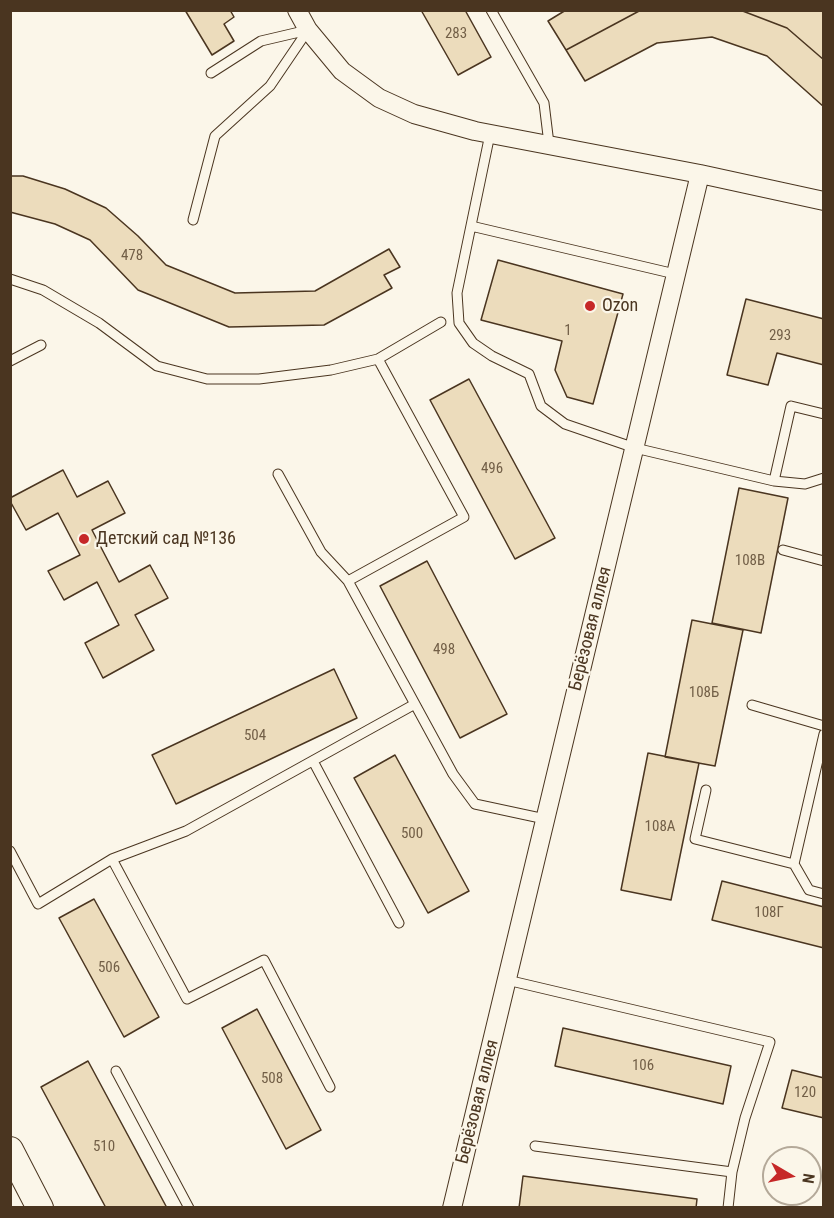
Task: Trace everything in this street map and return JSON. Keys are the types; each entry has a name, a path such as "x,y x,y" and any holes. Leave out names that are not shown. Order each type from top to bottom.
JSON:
{"main road":[{"path":"10,1150 40,1208"}],"street":[{"path":"297,10 308,30 342,71 379,98 414,114 490,134 700,174 824,201"},
{"name":"Берёзовая аллея","path":"452,1208 700,174"}],"lane":[{"path":"491,10 544,103 549,144"},
{"path":"211,73 261,40 308,30"},
{"path":"193,220 215,136 270,86 308,30"},
{"path":"490,134 457,293 459,323 473,343 492,356 529,374 541,406 565,424 635,448 774,481 805,484 824,478"},
{"path":"471,226 675,274"},
{"path":"10,279 44,290 99,323 157,366 207,379 259,379 331,370 378,359 441,322"},
{"path":"10,361 40,345"},
{"path":"348,581 464,517 378,359"},
{"path":"774,481 790,406 824,414"},
{"path":"278,474 321,552 348,581 453,774 475,804 545,819"},
{"path":"783,550 824,561"},
{"path":"10,851 38,904 112,859 186,831 415,704"},
{"path":"752,705 824,726"},
{"path":"824,734 794,864 809,890 824,894"},
{"path":"313,761 399,923"},
{"path":"706,790 695,839 794,864"},
{"path":"112,859 188,999 264,960 330,1087"},
{"path":"507,980 770,1042 745,1118 732,1172 728,1208"},
{"path":"116,1071 189,1208"},
{"path":"536,1146 732,1172"}],"building":[{"path":"185,10 230,10 234,17 224,24 234,41 212,55"},
{"path":"421,10 465,10 491,57 458,75"},
{"path":"566,10 641,10 566,50 548,21"},
{"path":"641,10 740,10 787,28 824,60 824,107 767,56 712,37 657,43 585,81 566,50"},
{"path":"740,10 824,10 824,60 787,28"},
{"path":"10,176 23,176 65,189 106,208 166,265 235,293 315,291 389,249 400,267 384,275 392,288 324,325 229,327 138,290 90,240 55,224 10,212"},
{"path":"498,260 623,294 593,404 567,397 555,370 562,341 481,320"},
{"path":"746,299 824,319 824,365 777,353 768,385 727,375"},
{"path":"469,379 555,538 515,559 430,400"},
{"path":"63,470 77,497 108,481 125,513 92,530 119,582 150,565 168,598 135,615 154,650 103,678 85,643 119,625 97,582 64,600 48,571 80,555 58,513 26,530 10,501 10,498"},
{"path":"739,488 788,498 761,633 712,623"},
{"path":"427,561 507,714 460,738 380,586"},
{"path":"692,620 743,630 715,766 665,757"},
{"path":"334,669 357,718 176,804 152,755"},
{"path":"648,753 699,763 671,900 621,890"},
{"path":"395,755 469,891 428,913 354,778"},
{"path":"722,881 824,907 824,948 712,920"},
{"path":"94,899 159,1017 124,1037 59,918"},
{"path":"257,1009 321,1130 286,1149 222,1028"},
{"path":"563,1028 731,1066 723,1104 555,1066"},
{"path":"88,1061 167,1208 106,1208 41,1087"},
{"path":"792,1070 824,1078 824,1118 782,1108"},
{"path":"523,1176 697,1199 696,1208 519,1208"}],"place":[{"name":"Ozon","path":"590,306"},
{"name":"Детский сад №136","path":"84,539"}]}
